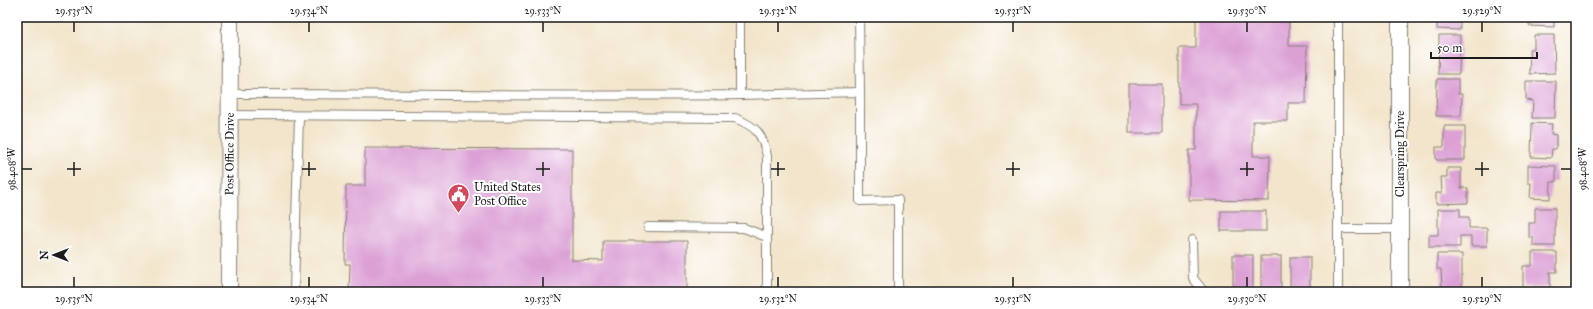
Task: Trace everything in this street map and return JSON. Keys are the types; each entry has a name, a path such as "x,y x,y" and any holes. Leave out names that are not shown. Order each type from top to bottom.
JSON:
{"street":[{"name":"Post Office Drive","path":"229,292 230,17"},
{"name":"Clearspring Drive","path":"1400,17 1400,292"}],"lane":[{"path":"740,17 740,95"},
{"path":"859,17 860,201 898,200 898,292"},
{"path":"1338,17 1338,292"},
{"path":"230,94 462,94 566,97 860,92"},
{"path":"229,115 735,118 753,125 764,140 767,156 767,292"},
{"path":"294,292 299,116"},
{"path":"648,227 744,228 767,237"},
{"path":"1338,229 1400,229"},
{"path":"1192,240 1193,278 1204,292"}],"building":[{"path":"1196,17 1289,17 1289,46 1307,46 1306,103 1288,103 1288,121 1253,121 1253,156 1270,156 1269,201 1189,200 1189,150 1196,150 1196,104 1179,104 1179,48 1196,48"},
{"path":"1437,17 1460,17 1460,30 1437,29"},
{"path":"1529,17 1554,17 1554,27 1529,26"},
{"path":"1439,35 1460,35 1459,74 1438,74"},
{"path":"1534,35 1554,35 1555,73 1530,74 1529,49 1534,49"},
{"path":"1437,79 1458,79 1458,94 1462,94 1461,116 1436,116"},
{"path":"1526,81 1556,81 1555,118 1532,118 1533,101 1526,100"},
{"path":"1129,84 1162,84 1162,133 1129,133"},
{"path":"1532,123 1552,124 1551,134 1556,135 1556,149 1552,149 1551,158 1531,157"},
{"path":"1444,126 1465,126 1465,160 1436,160 1436,147 1444,147"},
{"name":"United States Post Office","path":"365,148 572,149 572,260 603,261 603,241 687,241 687,292 349,292 350,264 345,264 346,186 365,186"},
{"path":"1528,165 1556,166 1556,182 1551,182 1550,199 1530,198 1531,183 1528,183"},
{"path":"1447,168 1461,168 1461,188 1468,188 1468,203 1436,204 1436,193 1442,193 1441,177 1447,177"},
{"path":"1535,208 1555,208 1555,246 1533,246 1533,237 1529,237 1529,223 1535,223"},
{"path":"1438,209 1460,209 1460,217 1469,217 1469,228 1487,228 1487,246 1471,246 1471,236 1460,236 1460,247 1429,247 1429,235 1438,235"},
{"path":"1221,211 1266,211 1266,231 1221,231"},
{"path":"1532,252 1557,252 1557,272 1550,272 1550,288 1523,288 1523,266 1532,266"},
{"path":"1437,254 1462,254 1462,289 1442,289 1441,269 1437,269"},
{"path":"1233,255 1253,255 1253,292 1233,292"},
{"path":"1261,256 1281,256 1281,292 1261,292"},
{"path":"1290,257 1310,257 1310,292 1290,292"}],"place":[{"name":"United States Post Office","path":"459,214"}]}
